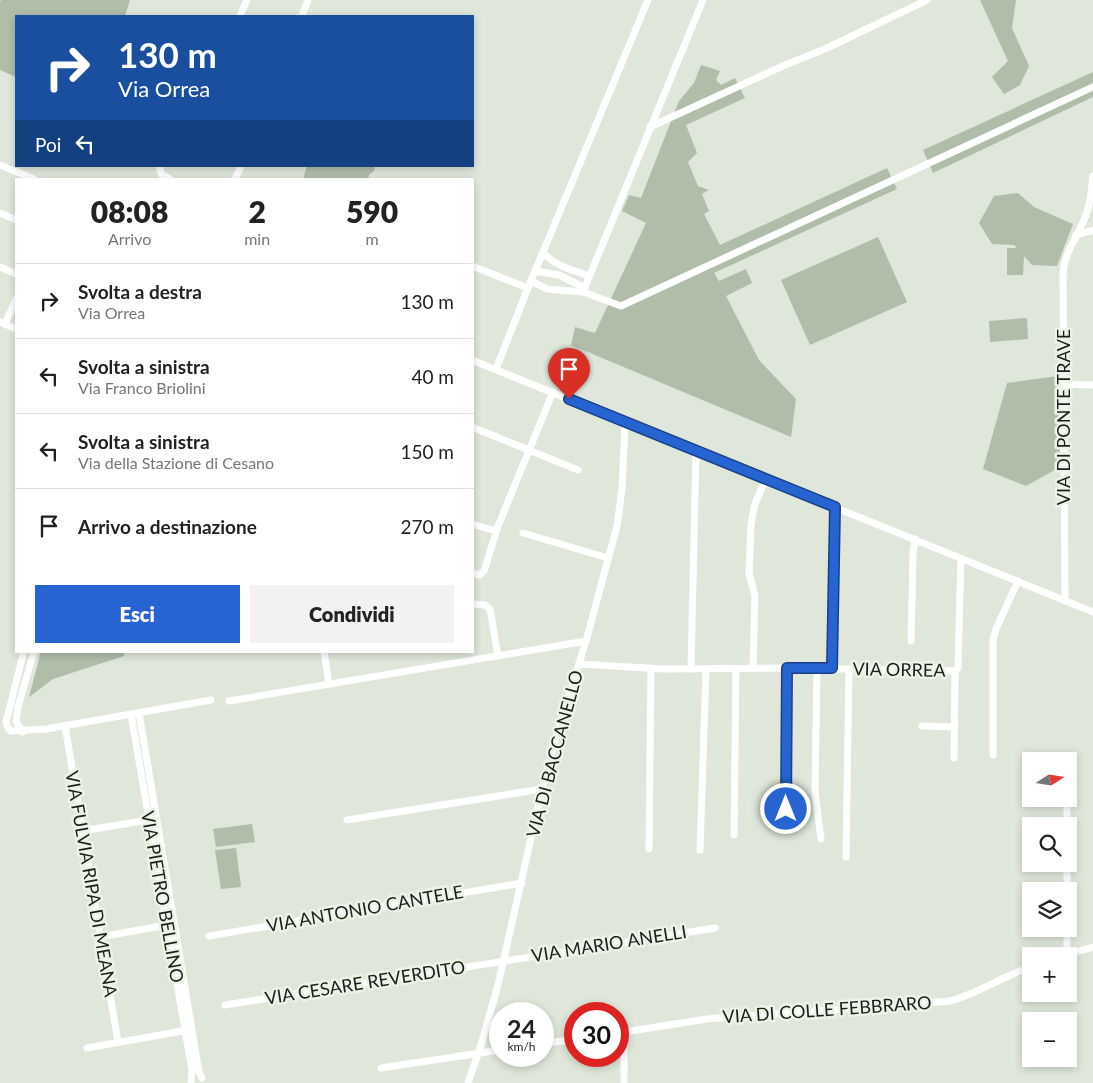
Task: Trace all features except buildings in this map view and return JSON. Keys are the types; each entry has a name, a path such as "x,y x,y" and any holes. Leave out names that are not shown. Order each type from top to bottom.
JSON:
{"street":[{"path":"240,15 247,0"},
{"path":"302,15 308,0"},
{"path":"496,370 529,285 648,0"},
{"path":"584,290 703,0"},
{"path":"650,128 785,65 825,49 927,0"},
{"path":"535,271 559,275 584,290 621,306 1093,87"},
{"path":"0,165 32,178"},
{"path":"160,167 162,175 168,178"},
{"name":"VIA DI PONTE TRAVE","path":"1066,601 1063,272 1067,251 1087,213 1093,176"},
{"path":"0,213 15,220"},
{"path":"1076,235 1093,230"},
{"path":"543,252 548,258 558,264 590,276"},
{"path":"474,267 547,289 584,290"},
{"path":"0,268 15,274"},
{"path":"15,301 2,323 15,329"},
{"path":"474,361 1093,612"},
{"path":"1064,384 1093,385"},
{"path":"474,574 480,575 484,571 496,531 552,392"},
{"name":"VIA DI BACCANELLO","path":"468,1083 479,1052 504,960 542,789 556,736 586,641 617,526 621,503 626,422"},
{"path":"474,428 578,470"},
{"path":"691,669 696,451"},
{"path":"753,668 755,596 749,575 751,524 755,504 766,479"},
{"path":"832,668 835,507"},
{"path":"474,525 496,531"},
{"path":"523,533 608,558"},
{"path":"911,641 915,539"},
{"name":"VIA ORREA","path":"578,664 691,669 832,668 955,672 958,668 961,558"},
{"path":"993,755 993,640 996,629 1018,581"},
{"path":"474,604 490,609 498,656"},
{"path":"229,701 586,641"},
{"path":"23,653 6,722 11,731 23,732 64,726 211,700"},
{"path":"23,732 16,722 18,707 33,653"},
{"path":"324,653 329,684"},
{"path":"649,849 648,774 651,668"},
{"path":"734,835 736,668"},
{"path":"786,809 787,668"},
{"path":"818,668 815,792 821,839"},
{"path":"700,850 706,669"},
{"path":"846,857 849,669"},
{"path":"954,758 955,672"},
{"name":"VIA PIETRO BELLINO","path":"135,714 188,1030 192,1075 190,1082"},
{"name":"VIA FULVIA RIPA DI MEANA","path":"64,726 118,1042"},
{"path":"922,726 954,727"},
{"path":"347,820 542,789"},
{"path":"82,830 153,819"},
{"name":"VIA ANTONIO CANTELE","path":"209,936 522,883"},
{"path":"100,937 171,925"},
{"name":"VIA MARIO ANELLI","path":"504,960 715,928"},
{"path":"1077,952 1093,947"},
{"name":"VIA CESARE REVERDITO","path":"226,1005 504,960"},
{"name":"VIA DI COLLE FEBBRARO","path":"629,1031 707,1019 950,1001 971,994 1022,970"},
{"path":"87,1048 188,1030"},
{"name":"VIA PIETRO BELLINO","path":"188,1030 199,1072 206,1080"},
{"path":"380,1068 489,1051"},
{"path":"623,1067 624,1083"},
{"path":"190,1082 206,1080"}],"green space":[{"path":"1,0 130,0 125,15 15,15 15,77 0,70"},
{"path":"980,0 1016,0 1012,28 1029,66 1020,85 1004,94 992,77 1008,61"},
{"path":"701,65 720,71 716,80 721,85 735,78 745,98 686,125 697,153 688,162 698,186 709,190 702,194 709,211 704,214 720,245 887,168 897,189 714,273 719,281 746,269 752,283 726,296 759,360 796,399 791,437 571,345 575,327 595,333 646,223 622,211 629,195 641,198 679,101 694,83"},
{"path":"1093,72 1093,97 933,173 923,150"},
{"path":"307,167 374,167 375,170 368,178 303,178"},
{"path":"1018,193 1034,207 1073,224 1057,266 1032,265 1024,256 1023,275 1007,275 1007,248 1017,248 1014,245 992,244 979,223 994,196"},
{"path":"878,237 907,302 810,345 781,280"},
{"path":"1027,318 1028,339 990,342 989,321"},
{"path":"1058,376 1060,467 1026,486 983,469 1007,383"},
{"path":"40,653 123,653 124,656 53,679 29,697"},
{"path":"252,824 255,842 216,847 213,829"},
{"path":"236,848 241,887 221,889 215,850"}],"route":[{"path":"569,399 835,507 832,668 787,668 786,809"}]}
